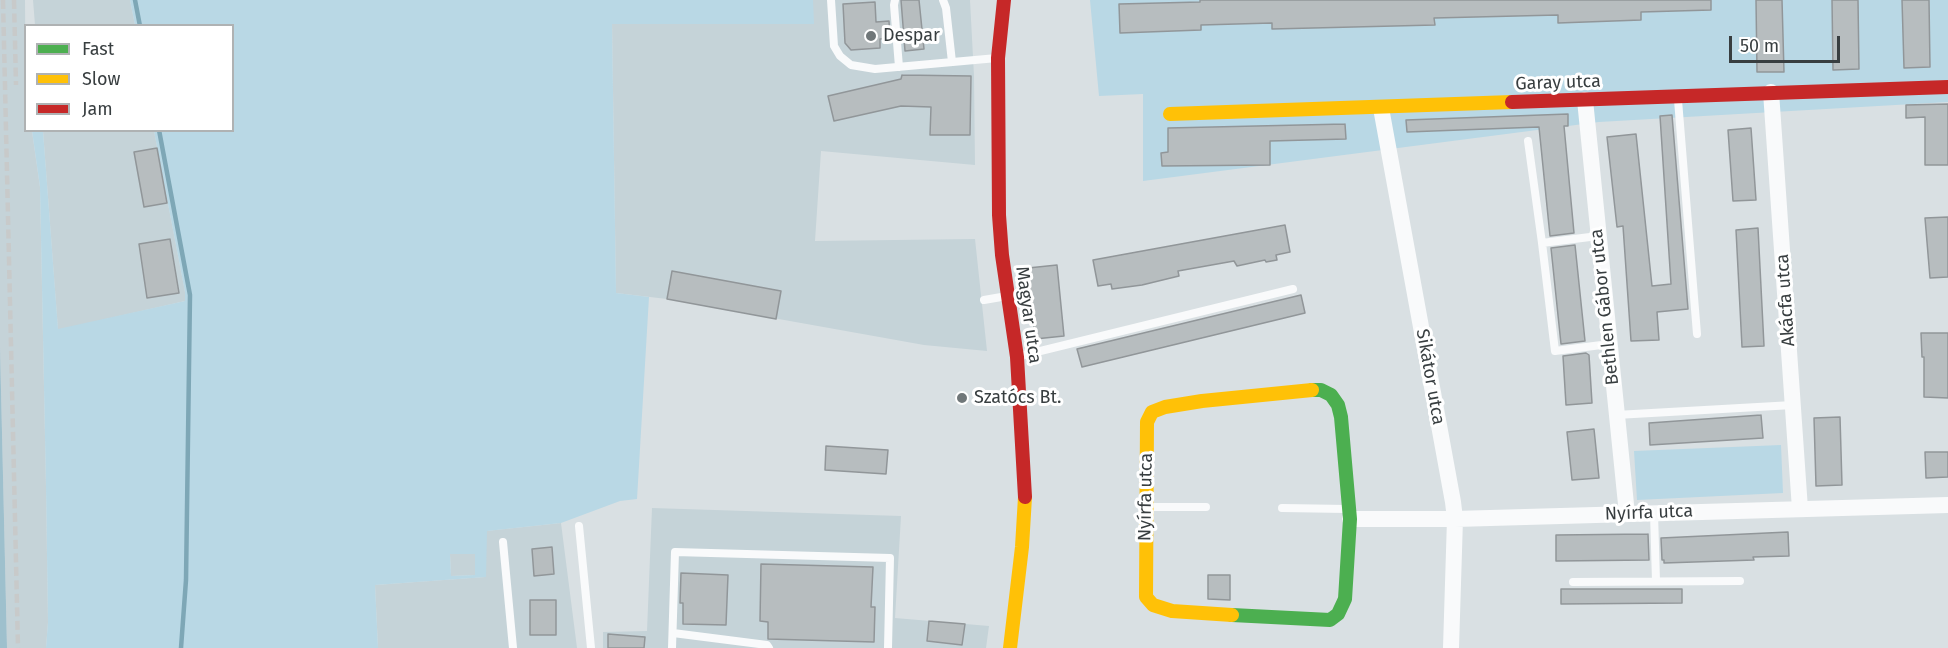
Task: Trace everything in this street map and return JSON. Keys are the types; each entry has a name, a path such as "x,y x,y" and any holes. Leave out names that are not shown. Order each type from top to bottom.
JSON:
{"street":[{"name":"Magyar utca","path":"989,0 998,58"},
{"name":"Magyar utca","path":"1004,0 998,58 999,214 1017,357 1026,488 1022,547 1010,648"},
{"name":"Garay utca","path":"1170,114 1948,87"},
{"name":"Akácfa utca","path":"1771,92 1800,509"},
{"name":"Bethlen Gábor utca","path":"1585,100 1627,514"},
{"name":"Sikátor utca","path":"1381,108 1455,519 1451,648"},
{"name":"Nyírfa utca","path":"1312,390 1321,390 1331,395 1340,410 1350,514 1345,599 1341,610 1330,620 1172,611 1153,605 1146,597 1145,591 1146,507 1147,422 1152,412 1165,406 1312,390"},
{"name":"Nyírfa utca","path":"1350,514 1455,519 1948,505"}],"lane":[{"path":"831,0 833,39 840,56 851,64 865,69 998,58"},
{"path":"896,0 894,5 899,67"},
{"path":"943,0 946,8 952,62"},
{"path":"1678,96 1697,334"},
{"path":"1528,141 1555,351 1609,344"},
{"path":"1542,243 1598,236"},
{"path":"1017,357 1293,289"},
{"path":"984,300 1008,296"},
{"path":"1617,415 1793,405"},
{"path":"1146,507 1206,507"},
{"path":"1282,508 1350,514"},
{"path":"1654,513 1656,581"},
{"path":"579,526 591,648"},
{"path":"503,542 513,648"},
{"path":"672,648 675,552 890,558 888,648"},
{"path":"1573,582 1740,581"},
{"path":"673,633 767,645 769,648"}],"shaded area":[{"path":"0,0 25,0 24,132 32,132 40,187 48,622 46,648 7,648 0,347"},
{"path":"33,0 130,0 135,24 35,24"},
{"path":"130,0 813,0 814,24 612,24 616,293 649,297 637,499 620,501 561,523 487,531 486,577 375,585 378,648 46,648 48,622 40,187 32,132 43,132 58,329 185,301 154,132 234,132 234,24 135,24","holes":["450,554 475,554 475,575 451,576"]},
{"path":"813,0 970,0 975,165 821,151 815,241 975,239 987,351 924,345 667,299 616,293 612,23 813,24"},
{"path":"1090,0 1948,0 1948,102 1599,122 1143,181 1143,94 1099,96"},
{"path":"43,132 154,132 185,301 58,330"},
{"path":"0,347 7,648 0,648"},
{"path":"1781,445 1783,493 1637,500 1634,451"},
{"path":"652,508 901,516 895,618 989,626 986,648 603,648 603,632 647,631"},
{"path":"561,523 577,648 378,648 375,585 485,577 486,531"},
{"path":"450,554 475,554 475,575 451,576"}],"building":[{"path":"901,0 919,0 924,49 905,51"},
{"path":"1200,0 1711,0 1711,10 1641,12 1641,20 1558,23 1558,15 1434,18 1435,25 1272,29 1272,23 1201,25 1201,30 1120,33 1119,4 1200,2"},
{"path":"1756,0 1782,0 1784,72 1757,72"},
{"path":"1832,0 1858,0 1859,69 1833,70"},
{"path":"1902,0 1929,0 1930,67 1904,68"},
{"path":"875,2 876,22 889,21 890,38 880,39 880,48 851,50 845,43 843,4"},
{"path":"902,75 971,76 970,135 930,135 931,107 901,106 834,121 828,96 901,79"},
{"path":"1948,104 1948,165 1925,165 1925,117 1906,118 1906,105"},
{"path":"1568,114 1568,126 1564,126 1574,233 1550,236 1539,127 1407,132 1406,120"},
{"path":"1672,115 1688,309 1657,312 1659,340 1631,341 1623,226 1617,227 1607,137 1636,134 1652,286 1671,284 1660,116"},
{"path":"1345,124 1346,139 1270,141 1270,165 1162,166 1161,153 1168,152 1168,128"},
{"path":"1751,128 1756,200 1733,201 1728,130"},
{"path":"157,148 167,203 144,207 134,152"},
{"path":"1948,217 1948,277 1930,278 1925,218"},
{"path":"1285,225 1290,252 1276,255 1277,260 1237,266 1234,261 1178,271 1179,276 1142,285 1112,289 1111,284 1098,286 1093,260"},
{"path":"1758,228 1764,346 1742,347 1736,230"},
{"path":"170,239 179,293 147,298 139,244"},
{"path":"1575,245 1585,341 1561,344 1551,248"},
{"path":"1057,265 1064,336 1035,339 1028,268"},
{"path":"672,271 781,291 776,319 667,299"},
{"path":"1301,295 1305,313 1082,367 1077,349"},
{"path":"1921,333 1948,333 1948,398 1924,397 1924,357 1922,357"},
{"path":"1586,353 1589,355 1592,403 1566,405 1563,356"},
{"path":"1761,415 1763,438 1650,445 1649,423"},
{"path":"1840,417 1842,485 1816,486 1814,418"},
{"path":"1594,429 1599,478 1572,480 1567,432"},
{"path":"826,446 888,450 886,474 825,470"},
{"path":"1925,452 1948,452 1948,477 1926,478"},
{"path":"1788,532 1789,556 1753,557 1754,560 1664,563 1662,560 1661,538"},
{"path":"1648,534 1649,560 1556,561 1556,535"},
{"path":"552,547 554,574 534,576 532,549"},
{"path":"761,564 873,567 871,607 875,607 874,642 768,639 768,622 760,621"},
{"path":"681,573 728,575 726,625 683,624 683,603 680,603"},
{"path":"1208,575 1230,575 1230,600 1208,599"},
{"path":"1561,589 1682,589 1682,603 1561,604"},
{"path":"530,600 556,600 556,635 530,635"},
{"path":"929,621 965,624 962,645 927,641"},
{"path":"608,634 645,637 644,648 608,648"}],"waterway":[{"path":"135,0 140,24"},
{"path":"159,132 190,295 186,580 181,648"}],"railway":[{"path":"3,0 18,648"},
{"path":"14,0 16,85"}],"traffic: fast":[{"path":"1232,615 1330,620 1338,614 1345,599 1350,519 1341,417 1338,405 1331,395 1321,390 1312,390"}],"traffic: slow":[{"path":"1170,114 1512,102"},
{"path":"1232,615 1172,611 1153,605 1146,597 1147,422 1152,412 1165,407 1312,390"},
{"path":"1010,648 1022,547 1025,497"}],"traffic: jam":[{"path":"1004,0 998,58 999,215 1002,255 1017,357 1025,497"},
{"path":"1512,102 1948,87"}],"place":[{"name":"Despar","path":"871,36"},
{"name":"Szatócs Bt.","path":"962,398"}]}
